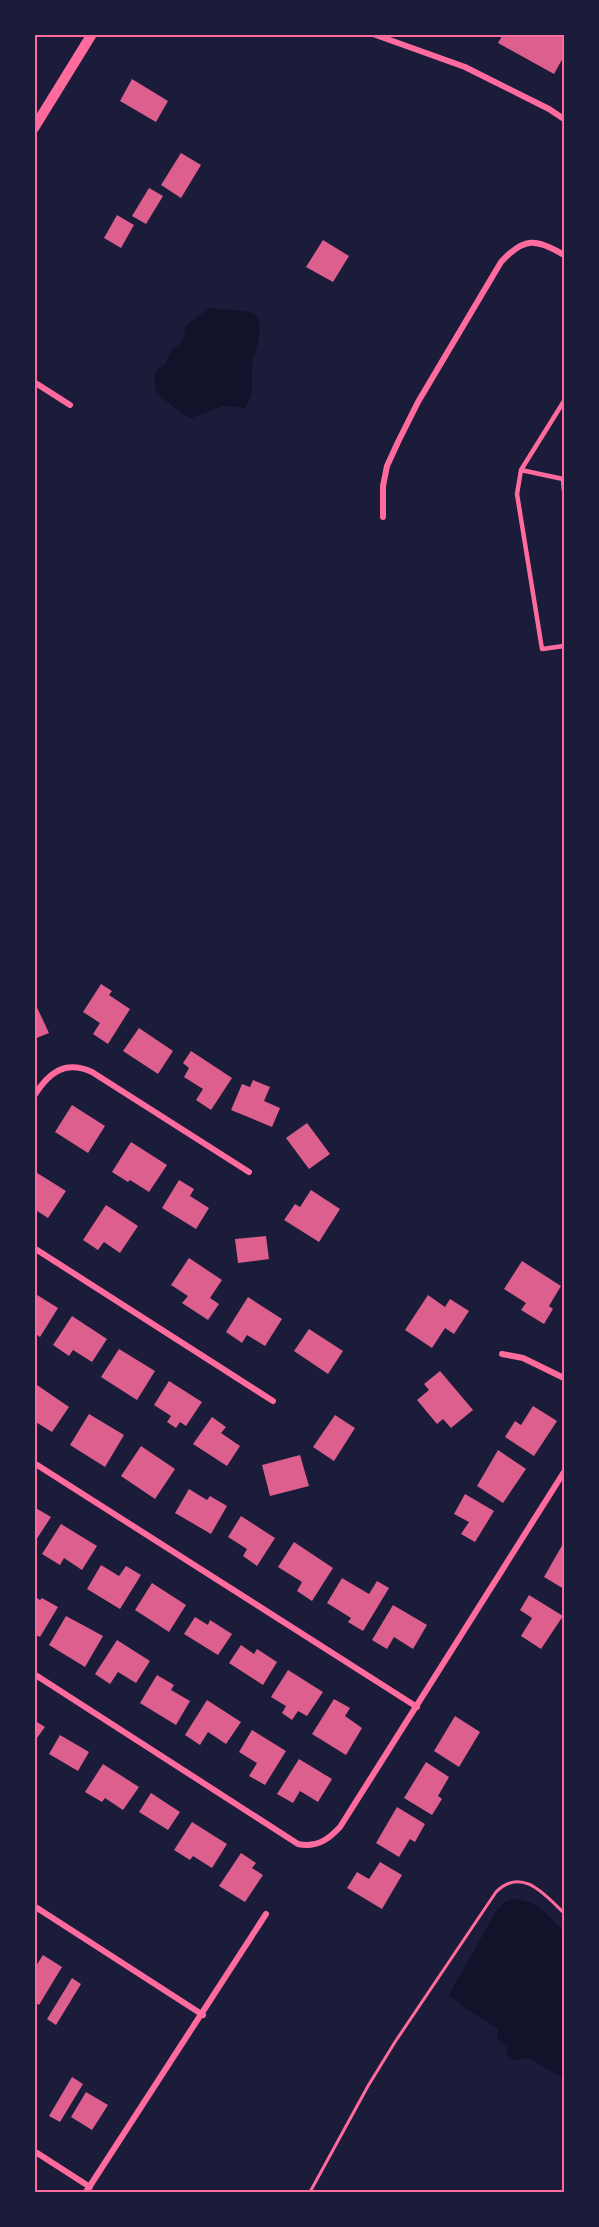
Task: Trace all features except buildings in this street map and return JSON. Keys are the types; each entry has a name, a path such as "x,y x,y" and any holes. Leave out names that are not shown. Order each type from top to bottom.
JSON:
{"street":[{"path":"34,128 92,34"},
{"path":"373,34 465,66 564,118"},
{"path":"383,517 383,486 387,466 398,442 424,391 501,262 513,249 530,242 542,243 564,255"},
{"path":"34,382 70,405"},
{"path":"34,1096 41,1085 59,1070 72,1065 81,1067 249,1173"},
{"path":"34,1248 273,1401"},
{"path":"502,1354 523,1358 564,1378"},
{"path":"34,1463 417,1707"},
{"path":"34,1674 298,1844 305,1846 324,1841 340,1827 564,1472"},
{"path":"34,1906 203,2015"},
{"path":"34,2151 88,2190 266,1914"}],"lane":[{"path":"564,401 521,470 518,494 542,649 564,646"},
{"path":"521,470 564,478 564,491"}],"path":[{"path":"310,2193 363,2095 395,2042 496,1892 503,1885 526,1882 536,1887 564,1913"}],"shaded area":[{"path":"209,308 252,313 258,320 259,333 252,366 252,392 245,408 223,406 191,418 156,393 154,376 156,371 165,365 172,350 183,341 186,325"},
{"path":"513,1899 530,1902 547,1914 564,1932 564,2080 530,2058 514,2060 506,2054 508,2048 497,2038 498,2029 449,1995 495,1913 503,1903"}]}
